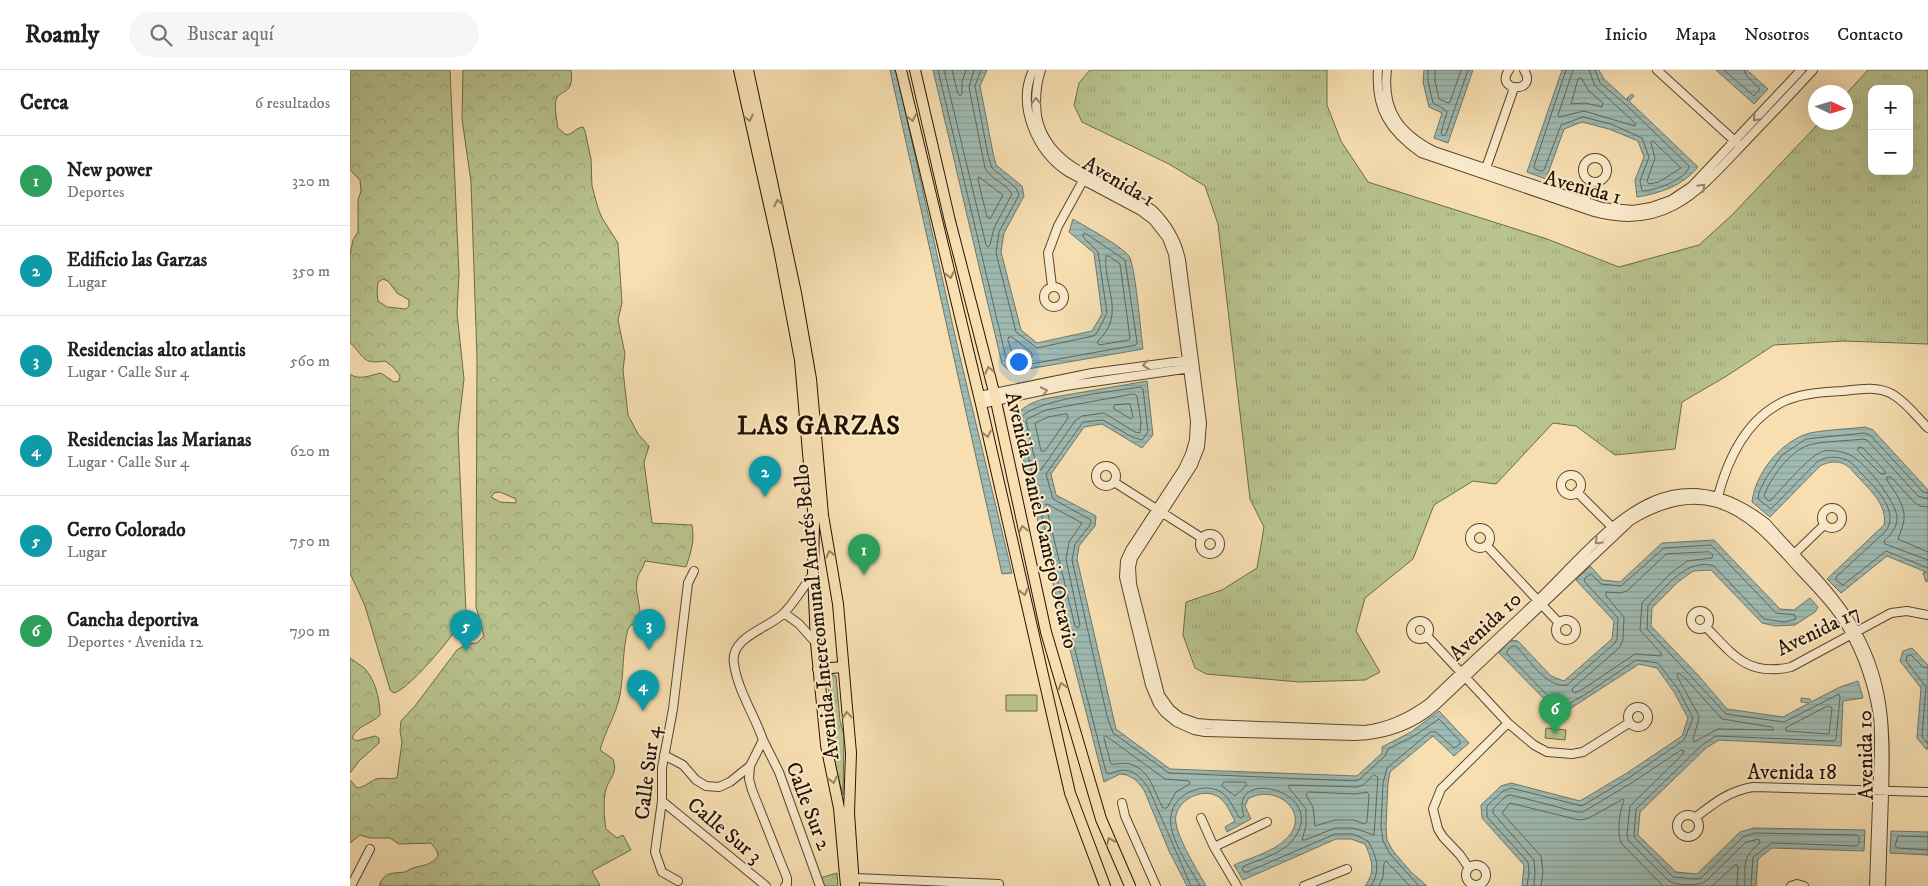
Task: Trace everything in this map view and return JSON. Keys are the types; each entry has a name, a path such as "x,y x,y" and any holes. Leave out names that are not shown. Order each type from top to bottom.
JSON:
{"main road":[{"name":"Avenida Intercomunal Andrés Bello","path":"739,70 779,249 800,360 814,522 813,574 818,669 826,745 840,814 846,886"},
{"name":"Avenida Intercomunal Andrés Bello","path":"748,70 769,159 807,352 823,515 838,604 851,754 849,813 854,882"},
{"name":"Avenida Daniel Camejo Octavio","path":"901,70 980,400 1070,793 1105,886"},
{"name":"Avenida Daniel Camejo Octavio","path":"915,70 950,221 995,396 1046,632 1101,819 1130,886"},
{"path":"818,669 842,667"}],"street":[{"name":"Avenida 1","path":"1033,70 1028,90 1028,111 1035,134 1046,152 1060,167 1145,204 1159,216 1174,237 1181,260 1191,364"},
{"name":"Avenida 1","path":"1041,70 1036,93 1036,105 1043,134 1049,144 1067,164 1084,178"},
{"name":"Avenida 1","path":"1378,70 1388,122 1402,139 1421,153 1485,171 1618,217 1649,215 1669,209 1677,200 1696,193 1777,95 1801,70"},
{"name":"Avenida 1","path":"1383,99 1387,70"},
{"path":"1509,70 1506,79 1509,85 1514,88 1520,88 1525,84 1527,76 1524,70"},
{"path":"1657,70 1738,144"},
{"name":"Avenida 1","path":"1738,144 1783,102 1813,70"},
{"path":"1485,171 1514,88"},
{"path":"1777,95 1783,102"},
{"path":"1052,286 1048,253 1058,226 1084,178"},
{"path":"1584,205 1592,181"},
{"path":"980,400 1191,364"},
{"name":"Avenida 10","path":"1191,364 1195,421 1198,430 1186,462 1159,511 1130,550 1124,568 1124,577 1148,662 1154,695 1165,713 1176,722 1194,730 1314,732 1372,736 1389,732 1406,721 1428,712 1463,674 1615,530 1656,504 1717,500 1750,516 1759,527 1792,556 1825,593 1854,633 1873,680 1878,716 1881,791 1879,843 1874,886"},
{"path":"1717,500 1729,462 1736,447 1751,427 1776,406 1788,400 1812,393 1882,390 1904,403 1928,428"},
{"path":"1114,482 1202,538"},
{"path":"1577,492 1615,530"},
{"path":"1792,556 1824,525"},
{"path":"1487,546 1559,623"},
{"name":"Calle Sur 4","path":"678,881 662,872 655,852 662,801 662,768 674,709 688,583 694,571"},
{"path":"813,574 784,613 799,624 816,643"},
{"name":"Avenida 17","path":"1706,627 1740,660 1751,667 1779,670 1791,667 1891,614 1907,612 1928,615"},
{"name":"Calle Sur 2","path":"784,613 746,638 738,646 734,658 736,671 748,707 779,772 820,886"},
{"path":"1427,636 1508,723 1534,745 1547,752 1572,754 1583,752 1629,723"},
{"path":"1468,868 1460,855 1438,829 1433,809 1441,789 1508,723"},
{"path":"664,755 683,765 696,780 706,786 719,787 730,782 750,766 763,740"},
{"name":"Calle Sur 3","path":"750,766 752,790 786,878 787,884 785,886"},
{"name":"Avenida 18","path":"1696,817 1721,797 1738,789 1753,787 1928,792"},
{"name":"Calle Sur 3","path":"662,801 766,886"},
{"path":"1122,803 1156,886"},
{"path":"1201,818 1214,847 1237,886"},
{"path":"1214,847 1267,822"},
{"name":"Avenida 10","path":"1879,843 1881,886"},
{"path":"351,886 370,849"},
{"path":"1304,886 1346,869"},
{"path":"854,882 1000,884"},
{"path":"1791,886 1797,884 1804,886"}],"green space":[{"path":"350,70 450,70 459,274 457,313 464,379 458,430 466,612 456,630 435,657 411,681 394,693 390,690 365,606 350,573 350,374 361,377 381,373 394,382 399,381 400,376 385,361 372,362 367,360 350,343 350,255 353,240 358,232 358,200 361,191 360,180 350,170","holes":["383,279 388,281 397,293 409,300 409,306 406,309 387,307 378,301 378,282"]},
{"path":"463,70 571,70 572,78 569,88 560,94 555,102 558,128 566,135 583,127 591,159 592,186 598,208 618,243 622,303 618,320 625,354 623,370 628,415 638,434 649,446 644,462 652,523 692,525 693,530 693,541 686,567 645,561 638,576 636,587 640,621 631,625 628,629 620,695 600,750 613,759 615,768 605,794 606,829 617,838 623,835 631,850 592,871 600,886 379,886 387,875 405,872 432,862 438,856 437,851 431,843 399,844 390,838 370,838 360,835 350,843 350,780 357,788 365,786 376,779 397,778 402,742 401,721 415,706 457,650 467,644 477,643 484,636 476,607 477,358 471,182 462,119","holes":["500,492 516,499 516,503 500,502 491,497 494,493"]},
{"path":"1090,70 1327,70 1327,105 1341,141 1368,182 1547,239 1619,267 1699,245 1732,215 1812,130 1853,130 1853,86 1868,70 1928,70 1928,344 1844,341 1774,345 1682,402 1675,449 1615,455 1576,426 1553,423 1496,484 1473,481 1434,505 1413,559 1365,598 1356,631 1380,672 1365,680 1300,682 1206,674 1195,668 1183,635 1186,602 1222,590 1257,568 1264,527 1250,499 1218,224 1205,186 1169,164 1082,122 1074,105 1079,83"},
{"path":"350,658 363,667 371,677 378,696 380,715 361,727 354,734 352,738 356,741 375,736 379,738 379,743 359,761 350,773"},
{"path":"831,674 836,676 840,721 844,735 843,795 829,743 828,676"},
{"path":"1006,695 1037,695 1037,711 1006,711"},
{"path":"1546,728 1566,730 1565,740 1545,738"},
{"path":"837,873 838,886 824,886 820,878"}],"water":[{"path":"890,70 896,70 958,349 1012,573 1002,574"},
{"path":"933,70 987,70 980,86 996,165 1022,186 1024,196 1004,233 1001,252 1021,330 1037,343 1092,331 1102,314 1094,253 1069,232 1073,219 1111,242 1129,256 1136,285 1143,349 1011,372 1002,364"},
{"path":"1424,70 1473,70 1448,143 1434,138 1442,113 1429,107 1423,82"},
{"path":"1562,70 1599,70 1604,79 1628,101 1627,98 1632,94 1634,96 1629,101 1698,167 1692,174 1670,188 1637,197 1635,180 1644,157 1638,141 1609,129 1582,122 1564,129 1546,179 1527,172"},
{"path":"1716,70 1747,70 1768,89 1754,104"},
{"path":"1147,381 1153,435 1142,448 1102,424 1084,427 1051,474 1056,495 1096,516 1095,526 1079,546 1077,559 1116,729 1170,769 1357,776 1382,753 1382,747 1411,732 1439,711 1469,743 1454,756 1433,736 1390,772 1388,783 1387,840 1393,851 1411,872 1427,886 1365,886 1372,870 1370,855 1365,844 1351,839 1336,839 1243,880 1234,865 1281,844 1293,829 1295,820 1293,811 1288,803 1279,798 1270,795 1259,795 1248,799 1245,806 1251,819 1227,832 1225,827 1235,821 1228,807 1217,796 1205,793 1192,796 1182,804 1176,815 1178,831 1182,841 1206,886 1187,886 1169,851 1144,790 1136,780 1127,775 1120,774 1104,782 1045,552 1014,419 1027,406 1043,399"},
{"path":"1865,427 1873,430 1928,490 1928,581 1926,582 1923,573 1926,572 1887,556 1841,593 1827,579 1884,525 1883,511 1880,504 1872,492 1850,469 1843,463 1836,462 1820,466 1770,517 1752,502 1758,482 1769,462 1794,440 1816,432"},
{"path":"1714,540 1780,609 1794,610 1810,598 1818,607 1815,612 1795,625 1775,626 1762,623 1711,570 1693,571 1678,582 1652,608 1651,626 1698,675 1727,709 1783,717 1809,703 1801,702 1801,698 1810,699 1811,702 1840,687 1858,681 1863,698 1843,701 1841,746 1719,740 1706,748 1640,812 1638,835 1676,872 1697,874 1740,832 1754,828 1865,830 1864,851 1772,848 1758,859 1756,886 1522,886 1524,865 1482,818 1481,805 1501,786 1511,783 1580,801 1627,773 1682,736 1688,718 1674,692 1657,668 1639,664 1565,712 1556,711 1499,653 1510,640 1518,641 1551,676 1564,681 1612,639 1614,621 1576,580 1590,566 1603,580 1620,582 1662,543"},
{"path":"1912,648 1928,665 1928,749 1917,738 1921,688 1900,661 1903,651"},
{"path":"1891,831 1928,832 1928,855 1890,853"}],"place":[{"name":"Edificio las Garzas","path":"765,497"},
{"name":"New power","path":"864,575"},
{"name":"Residencias alto atlantis","path":"649,650"},
{"name":"Cerro Colorado","path":"466,651"},
{"name":"Residencias las Marianas","path":"643,711"},
{"name":"Cancha deportiva","path":"1555,734"}],"district":[{"name":"LAS GARZAS","path":"819,425"}]}
